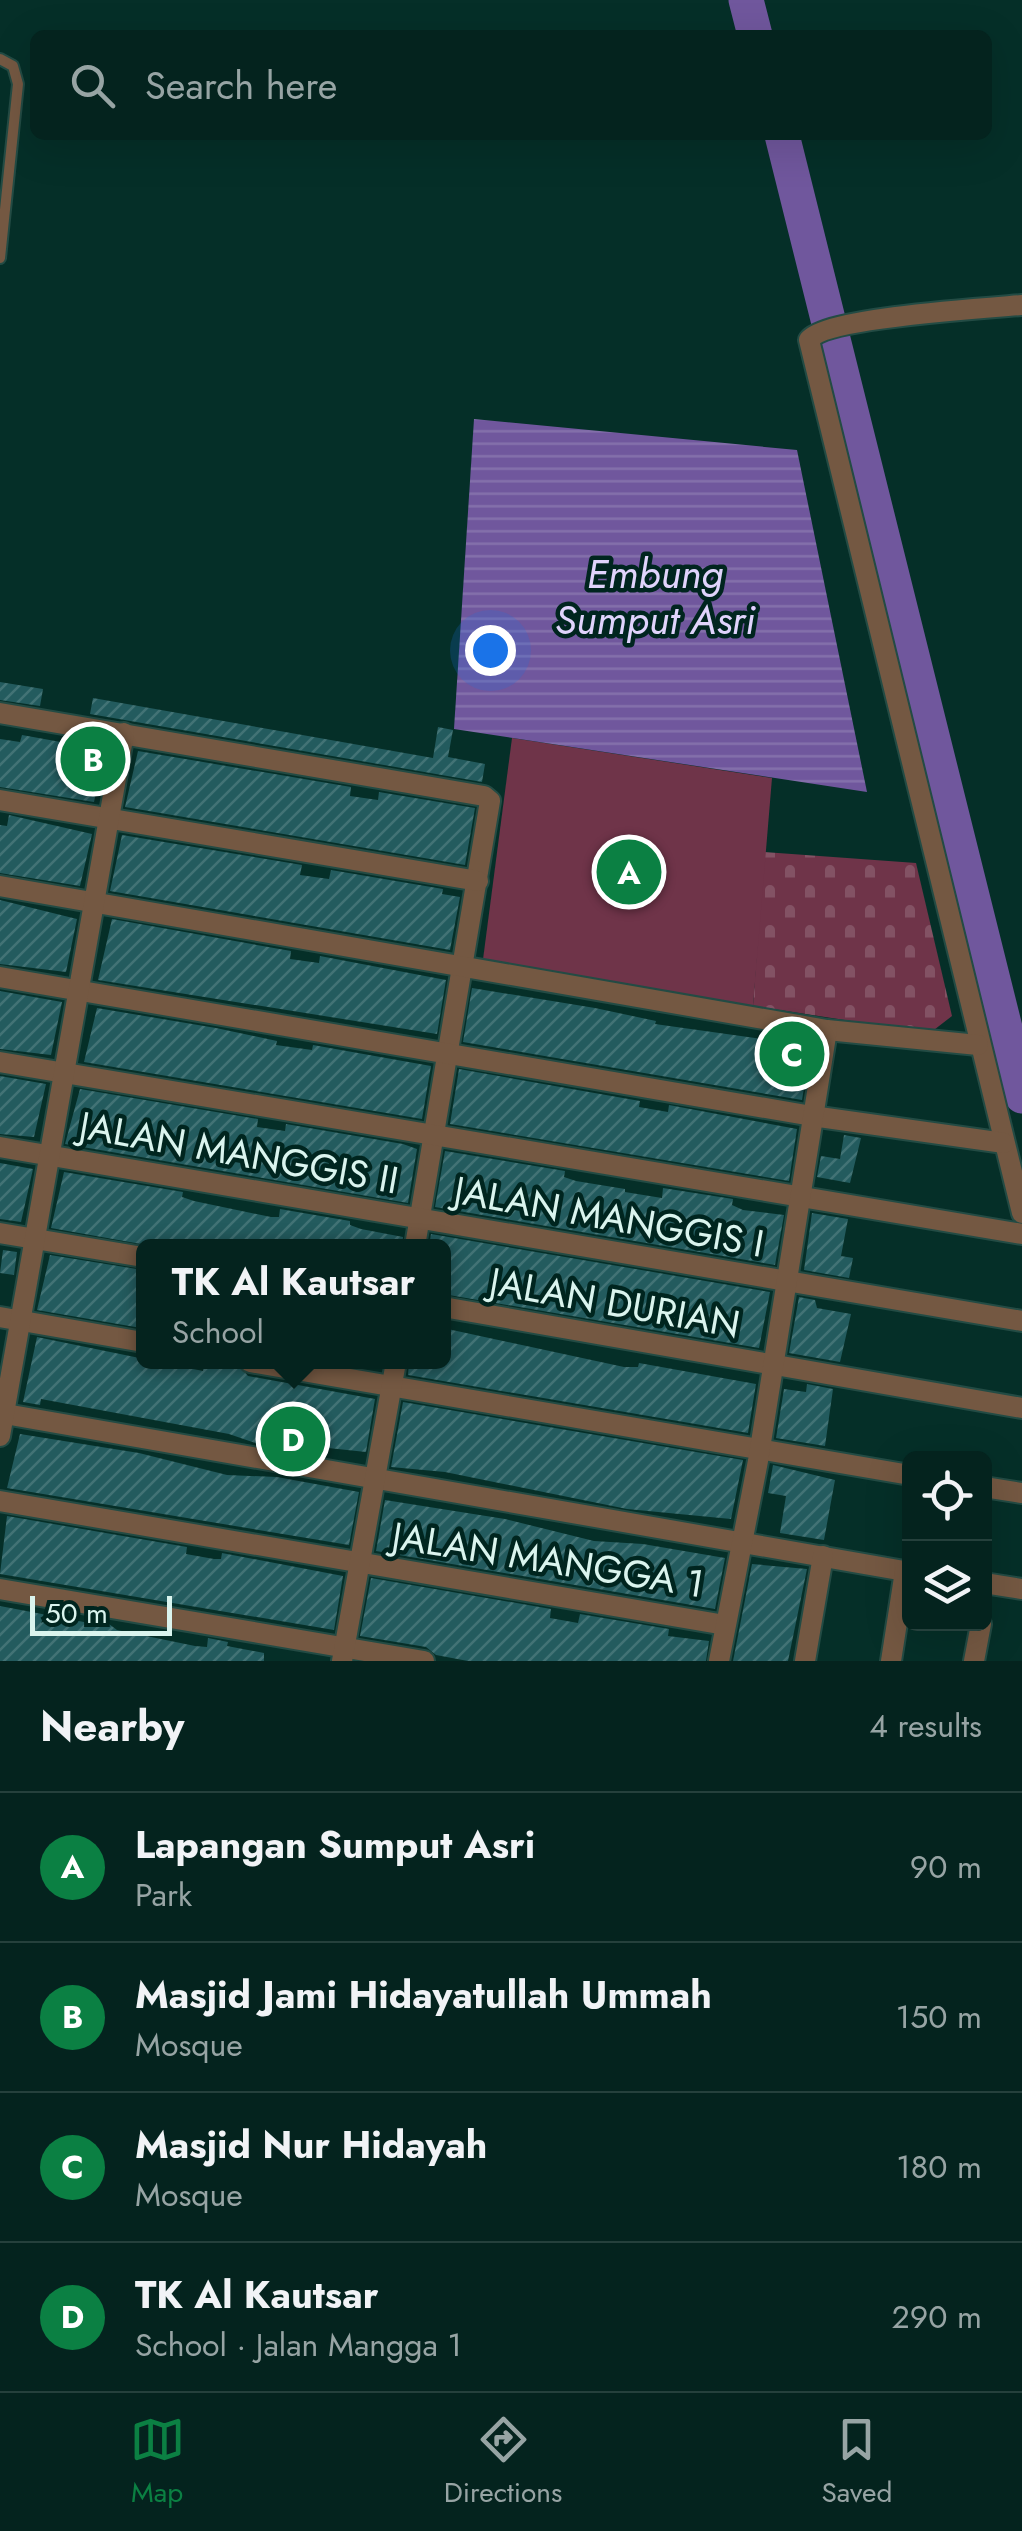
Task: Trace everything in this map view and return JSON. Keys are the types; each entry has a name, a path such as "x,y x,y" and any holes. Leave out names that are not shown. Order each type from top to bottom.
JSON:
{"street":[{"path":"1022,304 857,322 815,332 809,340 1022,1213"},
{"path":"0,713 484,796 491,808 417,1239"},
{"path":"0,1436 124,733"},
{"path":"0,800 478,881"},
{"path":"0,886 466,964 827,1030 978,1045"},
{"path":"0,976 812,1116 1004,1143"},
{"path":"719,1661 760,1451 827,1030"},
{"path":"0,1062 1022,1234"},
{"name":"JALAN MANGGIS II","path":"0,1147 420,1220"},
{"name":"JALAN MANGGIS I","path":"420,1220 1022,1321"},
{"path":"0,1233 136,1256"},
{"name":"JALAN DURIAN","path":"451,1308 774,1368 1022,1408"},
{"path":"0,1316 136,1341"},
{"path":"289,1369 902,1474"},
{"path":"343,1654 395,1369"},
{"path":"2,1414 740,1539 902,1571"},
{"path":"992,1488 1022,1493"},
{"name":"JALAN MANGGA 1","path":"0,1501 725,1625"},
{"path":"805,1661 823,1556"},
{"path":"0,1588 343,1654 424,1661"},
{"path":"992,1589 1022,1589"},
{"path":"891,1661 902,1600"},
{"path":"974,1661 979,1631"}],"lane":[{"path":"0,59 13,66 18,84 0,258"}],"green space":[{"path":"512,738 772,778 753,1006 482,967"},
{"path":"764,852 916,863 952,1016 930,1033 753,1006"}],"water":[{"name":"Embung Sumput Asri","path":"474,419 797,450 867,792 454,729"}],"building":[{"path":"0,682 43,689 40,706 0,700"},
{"path":"93,698 433,758 438,727 453,730 448,757 485,764 482,782 90,714"},
{"path":"22,735 105,750 94,802 0,787 0,739 20,742"},
{"path":"138,751 351,787 350,796 378,800 379,792 475,808 465,865 125,807"},
{"path":"9,815 92,834 80,886 0,873 0,825 7,826"},
{"path":"122,835 302,865 300,875 329,879 331,870 443,889 442,894 460,897 450,950 110,891"},
{"path":"0,900 77,919 66,972 0,964"},
{"path":"112,919 291,951 290,959 319,963 320,956 446,980 437,1034 98,980"},
{"path":"472,988 595,1008 656,1021 655,1024 811,1046 802,1100 463,1042"},
{"path":"0,991 62,1002 51,1055 0,1049"},
{"path":"97,1008 216,1028 277,1041 276,1045 312,1050 313,1045 431,1066 422,1119 84,1062"},
{"path":"459,1069 640,1101 639,1107 668,1112 669,1105 797,1129 789,1181 450,1124"},
{"path":"0,1076 46,1084 34,1137 0,1134"},
{"path":"80,1089 258,1119 257,1127 285,1131 286,1124 403,1144 417,1149 408,1203 65,1144"},
{"path":"844,1135 861,1138 850,1183 817,1177 821,1156 840,1159"},
{"path":"445,1151 565,1171 564,1177 625,1192 662,1198 663,1188 733,1199 732,1205 743,1210 784,1215 775,1265 435,1207"},
{"path":"0,1163 33,1169 21,1222 0,1219"},
{"path":"64,1172 183,1192 182,1197 194,1201 271,1217 279,1217 280,1209 350,1221 350,1225 361,1229 403,1237 136,1239 136,1243 51,1228"},
{"path":"812,1213 848,1219 841,1256 853,1258 849,1278 804,1270"},
{"path":"431,1234 770,1292 759,1348 451,1295 451,1239 430,1239"},
{"path":"3,1250 17,1252 14,1275 0,1273"},
{"path":"50,1255 136,1269 136,1327 37,1310"},
{"path":"799,1297 815,1300 817,1308 851,1314 840,1362 789,1353"},
{"path":"451,1330 624,1367 638,1367 639,1363 756,1384 748,1433 408,1375 408,1369 451,1369"},
{"path":"37,1337 136,1357 136,1369 242,1369 248,1376 375,1399 366,1452 262,1441 261,1445 229,1434 41,1399 40,1405 23,1402"},
{"path":"807,1384 833,1389 825,1446 776,1438 784,1389 806,1392"},
{"path":"403,1402 743,1460 731,1519 627,1509 445,1472 391,1467"},
{"path":"20,1434 139,1453 227,1475 277,1477 359,1492 349,1545 7,1488"},
{"path":"773,1465 835,1480 824,1540 780,1533 786,1496 768,1493"},
{"path":"385,1500 505,1519 594,1541 643,1544 725,1558 715,1609 376,1551"},
{"path":"7,1516 187,1547 186,1554 214,1559 221,1559 222,1553 343,1576 334,1630 0,1574"},
{"path":"752,1564 807,1569 788,1661 733,1661"},
{"path":"371,1578 551,1609 550,1618 578,1623 580,1614 669,1629 668,1636 709,1641 706,1661 468,1661 436,1655 426,1647 360,1636"},
{"path":"0,1606 89,1623 90,1618 105,1621 117,1630 195,1646 207,1647 208,1638 228,1642 227,1646 264,1653 264,1661 0,1661"}],"waterway":[{"path":"746,0 754,30"},
{"path":"783,140 1022,1096"}],"place":[{"name":"Masjid Jami Hidayatullah Ummah","path":"93,759"},
{"name":"Lapangan Sumput Asri","path":"629,872"},
{"name":"Masjid Nur Hidayah","path":"792,1054"},
{"name":"TK Al Kautsar","path":"293,1439"}]}
